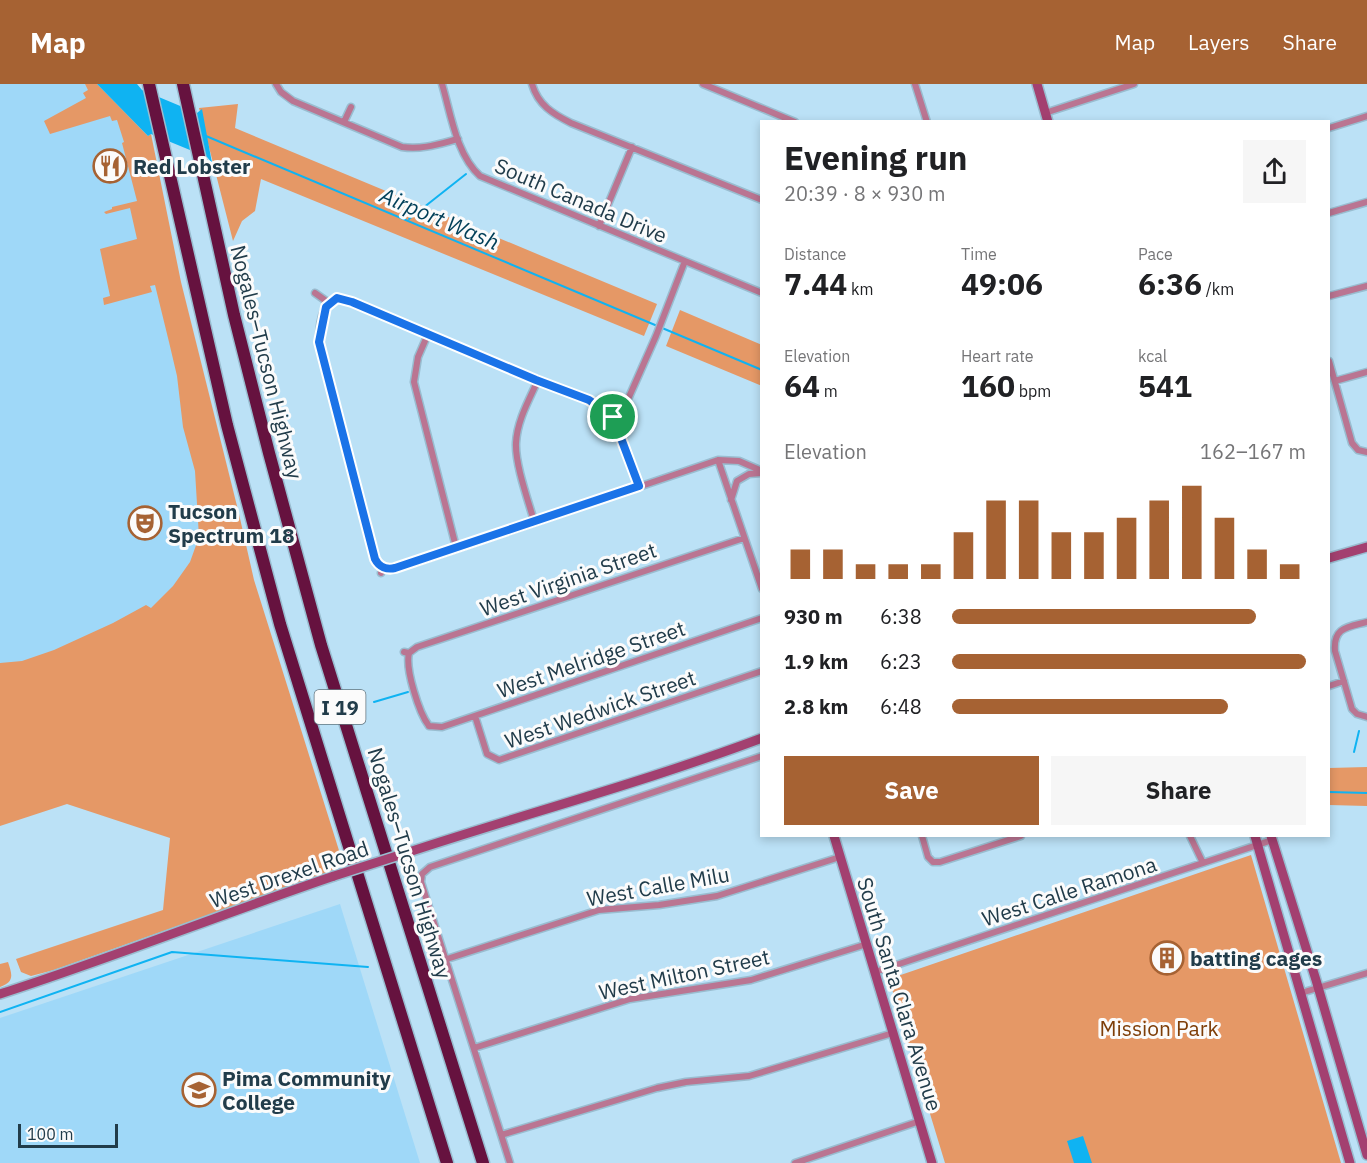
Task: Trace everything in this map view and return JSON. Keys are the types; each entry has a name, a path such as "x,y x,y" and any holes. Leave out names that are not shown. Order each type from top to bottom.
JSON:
{"highway":[{"name":"Nogales–Tucson Highway","path":"183,84 268,453 321,645 483,1163"},
{"name":"I 19","path":"150,89 227,426 278,613 447,1163"}],"street":[{"path":"276,84 280,92 289,99 402,147 415,149 458,139"},
{"name":"South Canada Drive","path":"442,84 458,139 472,168 480,176 760,291"},
{"path":"532,84 543,105 555,114 760,199"},
{"path":"704,84 790,120"},
{"path":"915,84 926,120"},
{"path":"1037,84 1047,117 1134,84"},
{"path":"344,122 351,107"},
{"path":"1330,128 1367,116"},
{"path":"599,226 632,147"},
{"path":"1330,213 1367,202"},
{"path":"613,417 629,397 685,261"},
{"path":"1330,297 1367,286"},
{"path":"315,293 329,303"},
{"path":"639,486 613,417 589,400 344,298 337,298 329,303 323,315 319,342 375,559 382,570 395,568 718,460 739,461 760,471"},
{"path":"428,334 418,357 414,382 456,547"},
{"path":"1330,364 1351,438 1361,452"},
{"path":"1335,381 1367,372"},
{"path":"534,522 517,457 516,444 521,419 538,380"},
{"path":"718,460 760,583"},
{"path":"731,501 737,482 749,474 760,472"},
{"name":"West Virginia Street","path":"428,729 407,665 406,652 744,538"},
{"path":"1330,558 1367,548"},
{"name":"West Melridge Street","path":"428,729 442,727 760,619"},
{"path":"1367,622 1335,633 1334,640 1335,651 1352,709 1363,717 1367,717"},
{"name":"West Wedwick Street","path":"475,716 487,754 493,758 507,759 760,672"},
{"path":"1330,686 1344,681"},
{"name":"West Drexel Road","path":"0,994 99,962 334,876 500,822 674,770 760,739"},
{"path":"510,1163 421,882 422,874 430,867 760,757"},
{"path":"489,765 493,758"},
{"name":"South Santa Clara Avenue","path":"834,837 932,1163"},
{"path":"922,837 931,865 1018,837"},
{"path":"1190,837 1203,863"},
{"path":"1272,838 1367,1155"},
{"name":"West Calle Ramona","path":"875,972 1203,863 1256,840 1272,838"},
{"path":"1256,840 1350,1163"},
{"name":"West Calle Milu","path":"447,959 599,910 717,896 840,857"},
{"name":"West Milton Street","path":"474,1047 630,999 751,980 867,944"},
{"path":"1301,993 1367,973"},
{"path":"501,1135 657,1088 686,1082 749,1076 893,1033"},
{"path":"795,1163 920,1121"}],"shaded area":[{"path":"0,84 94,84 125,117 189,385 210,604 0,673"},
{"name":"Pima Community College","path":"340,904 420,1163 0,1163 0,1018"}],"green space":[{"path":"85,84 97,84 148,136 151,134 181,282 254,580 342,860 330,872 54,970 31,976 21,972 16,959 163,910 170,838 67,804 0,826 0,663 22,661 54,650 146,605 151,608 173,586 190,562 199,537 195,471 183,427 177,376 155,285 150,286 152,292 104,305 103,298 110,296 100,249 137,239 130,208 106,214 104,212 112,207 137,201 117,120 112,121 110,116 50,134 44,121 86,98 83,93 88,90"},
{"path":"238,104 235,128 657,304 644,336 261,179 255,211 242,221 233,241 199,108"},
{"path":"680,310 760,344 760,385 666,346"},
{"path":"1367,767 1367,806 1330,805 1330,768"},
{"name":"Mission Park","path":"1251,855 1341,1163 945,1163 889,979"},
{"path":"8,962 11,977 8,983 0,987 0,964"}],"water":[{"path":"97,84 137,84 142,90 197,113 202,109 212,163 207,157 151,134 148,136"},
{"path":"1083,1136 1092,1163 1074,1163 1067,1141"}],"waterway":[{"name":"Airport Wash","path":"206,136 760,369"},
{"path":"409,219 466,174"},
{"path":"374,702 408,692"},
{"path":"1354,752 1359,731"},
{"name":"Airport Wash","path":"1330,792 1367,793"},
{"path":"0,1012 172,952 368,967"}],"place":[{"name":"Red Lobster","path":"110,166"},
{"name":"Tucson Spectrum 18","path":"145,523"},
{"name":"batting cages","path":"1167,958"},
{"name":"Pima Community College","path":"199,1090"}],"route":[{"path":"337,298 344,298 536,380 589,400 613,417 639,486 417,562 386,569 375,559 319,342 323,315 329,302 337,298"}]}
